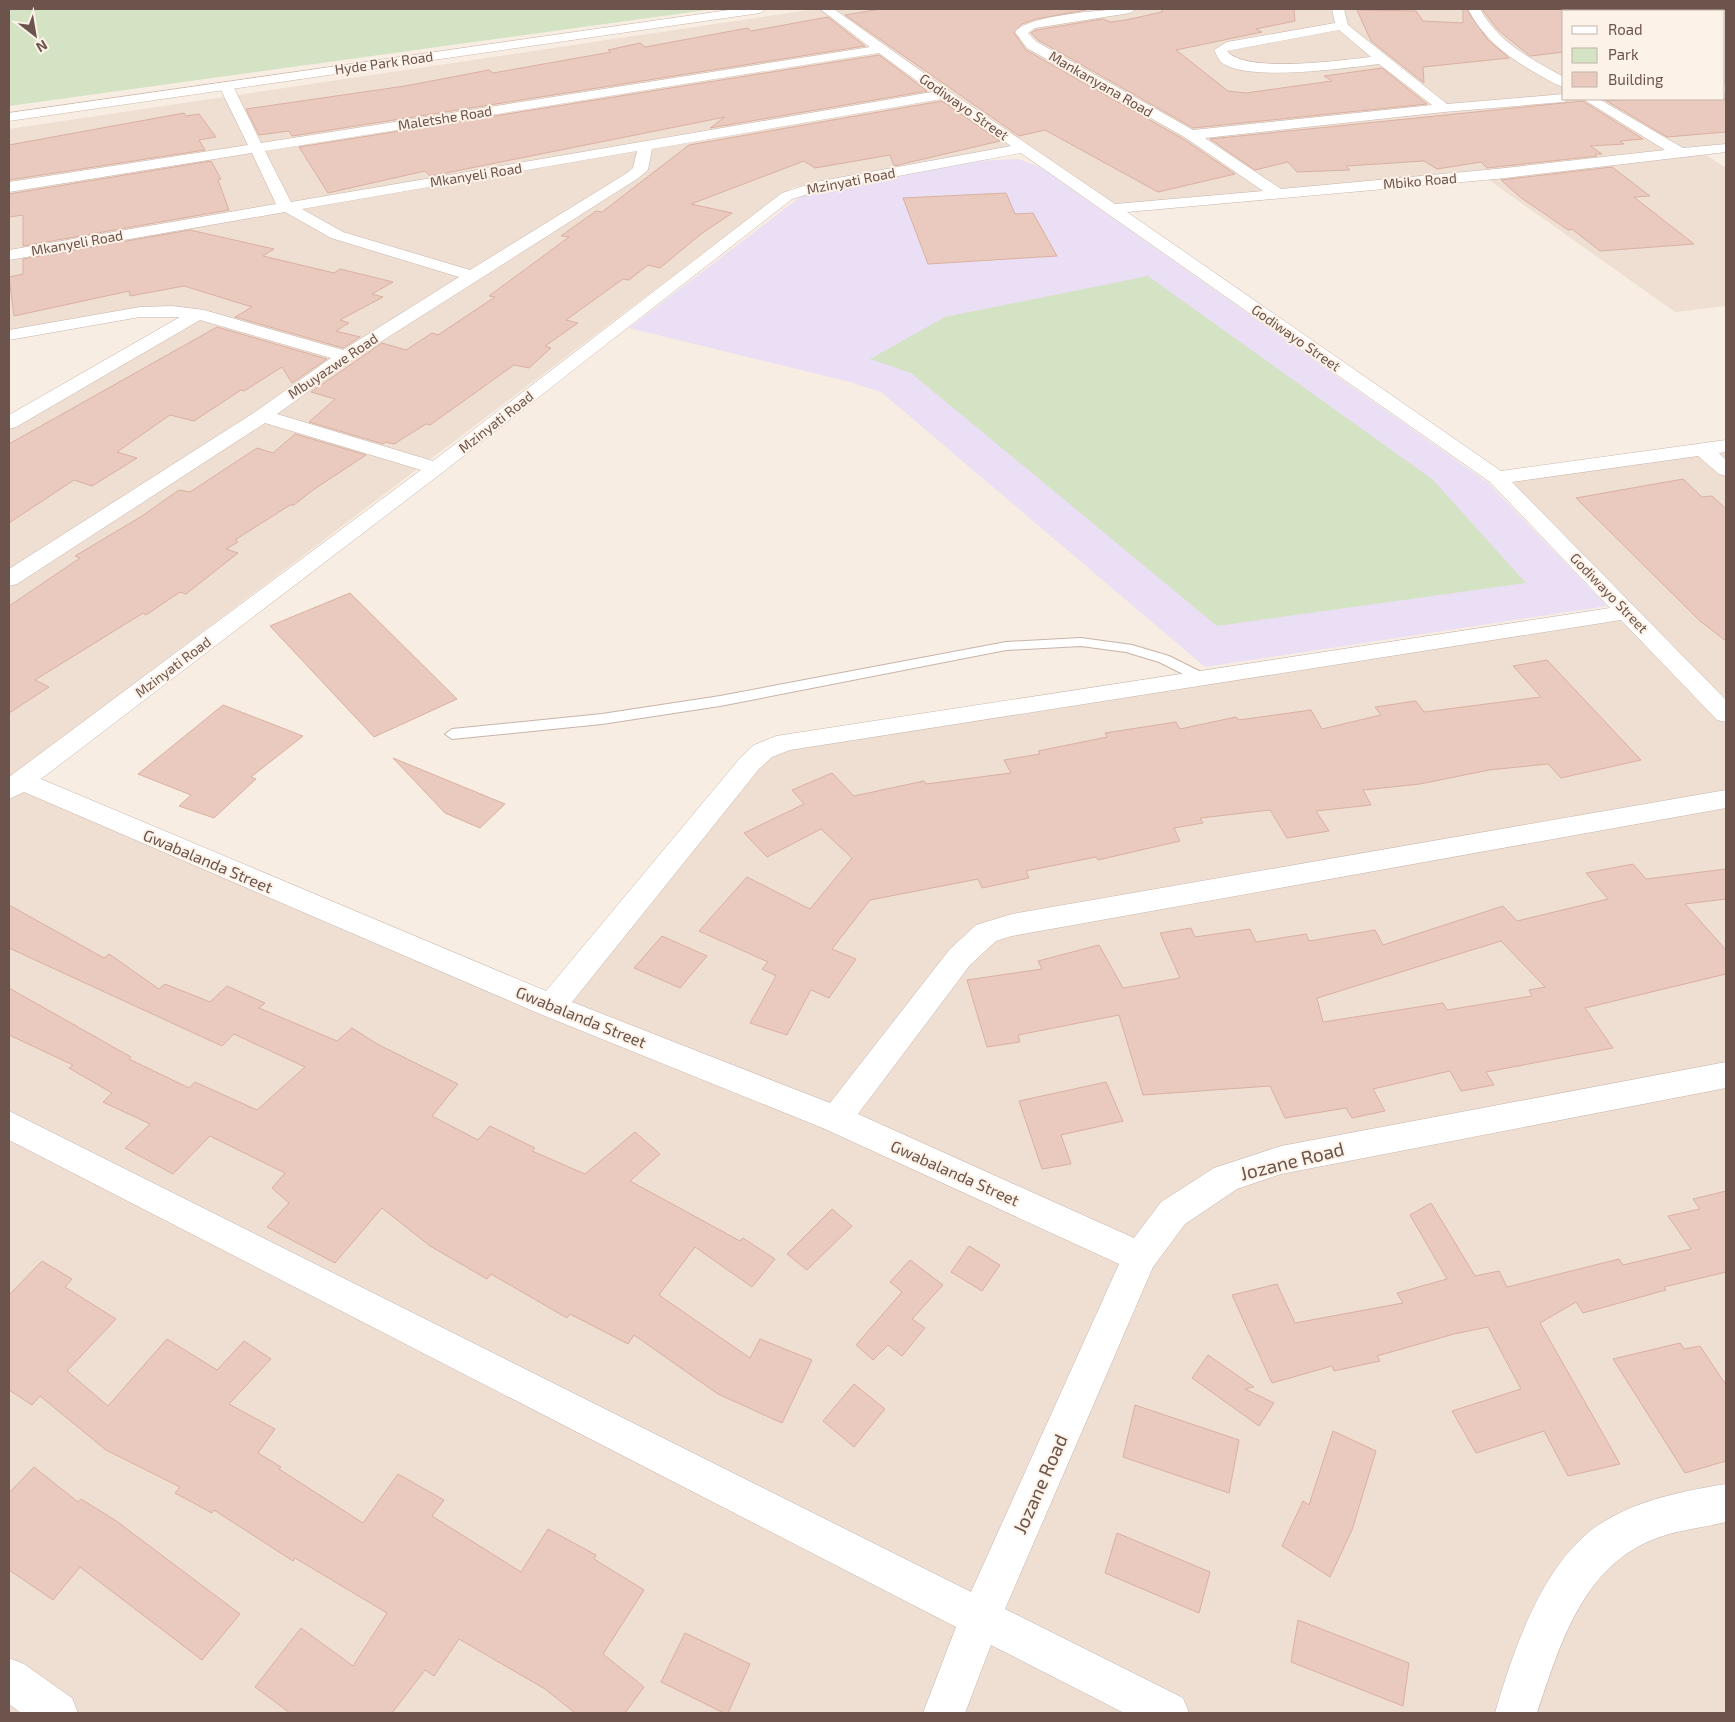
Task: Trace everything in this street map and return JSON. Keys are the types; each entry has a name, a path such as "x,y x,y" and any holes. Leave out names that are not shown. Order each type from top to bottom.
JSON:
{"street":[{"name":"Hyde Park Road","path":"9,117 760,9"},
{"name":"Godiwayo Street","path":"826,9 944,94 1497,478 1726,714"},
{"name":"Mankanyana Road","path":"1130,9 1031,26 1022,32 1032,45 1191,135 1278,194"},
{"path":"1338,9 1342,26 1444,108"},
{"path":"1474,9 1485,30 1504,48 1562,82"},
{"path":"1342,26 1227,46 1220,50 1220,55 1230,63 1261,69 1382,60"},
{"name":"Maletshe Road","path":"9,187 882,49"},
{"path":"226,86 285,206 337,235 472,276"},
{"name":"Mkanyeli Road","path":"9,255 944,94"},
{"path":"1191,135 1444,108 1562,98"},
{"path":"1592,100 1678,152"},
{"name":"Mbuyazwe Road","path":"9,578 262,416 345,356 640,170 645,147"},
{"name":"Mzinyati Road","path":"15,786 436,468 787,196 816,187 1024,148"},
{"name":"Mbiko Road","path":"1112,209 1596,164 1678,152 1726,148"},
{"path":"9,335 140,312 172,311 198,314 345,356"},
{"path":"9,423 198,314"},
{"path":"262,416 436,468"},
{"path":"1497,478 1726,446"},
{"path":"1702,449 1726,470"},
{"path":"551,1006 750,763 763,750 785,742 1626,612"},
{"name":"Gwabalanda Street","path":"15,786 551,1006 836,1119 1140,1257"},
{"path":"836,1119 960,956 986,933 1012,925 1726,799"},
{"name":"Jozane Road","path":"944,1713 981,1617 1140,1257 1173,1213 1226,1178 1281,1160 1726,1075"},
{"path":"9,1125 1168,1713"},
{"path":"1516,1713 1548,1623 1577,1572 1606,1543 1642,1524 1726,1503"},
{"path":"9,1679 57,1713"}],"lane":[{"path":"452,734 602,719 720,701 1006,646 1081,642 1127,648 1164,659 1202,678"}],"shaded area":[{"path":"816,9 1726,9 1726,145 1695,148 1726,168 1726,306 1675,312 1479,173 1115,206 1026,144 794,187 781,194 9,778 9,428 208,313 139,309 9,332 9,129"},
{"path":"1018,159 1040,167 1487,482 1607,606 1205,667 881,392 850,382 629,328 804,194 975,161"},
{"path":"1726,449 1726,1713 9,1713 9,784 552,1018 759,766 773,756 793,749 1639,616 1512,483"}],"green space":[{"path":"9,9 714,9 9,106"},
{"path":"1148,276 1432,479 1526,583 1217,626 911,373 870,359 945,317"}],"building":[{"path":"880,9 1084,9 1086,10 1036,19 1022,24 1014,33 1026,50 1185,140 1235,174 1158,192 1045,130 1019,136 845,15"},
{"path":"1162,9 1294,9 1295,21 1256,29 1262,32 1176,50 1228,91 1246,93 1332,81 1324,76 1382,68 1427,104 1193,128 1038,40 1031,33 1036,30 1103,19 1110,22 1126,20 1162,12"},
{"path":"1463,9 1466,9 1488,40 1509,58 1423,67 1424,83 1371,41 1357,10 1416,11 1423,21 1463,23"},
{"path":"1482,9 1564,9 1562,10 1562,52 1530,56 1498,30"},
{"path":"828,17 865,46 292,136 289,131 259,135 246,109 405,86 489,70 493,73 611,52 608,50 640,43 645,47 748,28 751,31"},
{"path":"879,55 927,91 710,128 725,117 430,176 425,171 328,193 299,147"},
{"path":"1726,99 1726,132 1667,137 1605,100"},
{"path":"942,101 1000,141 894,166 890,155 815,168 804,161 691,204 732,213 701,234 660,268 648,265 629,280 623,279 566,320 578,323 545,346 551,348 529,368 514,365 430,425 426,424 394,444 386,442 383,444 309,422 335,399 311,392 382,343 406,350 432,333 438,335 495,297 489,296 569,237 561,236 596,211 602,212 689,145"},
{"path":"1583,101 1643,139 1620,141 1624,144 1590,146 1602,154 1595,154 1597,156 1487,168 1481,162 1437,169 1424,161 1346,166 1350,170 1297,172 1288,162 1255,170 1210,139"},
{"path":"184,113 186,116 199,114 216,137 199,140 205,150 9,180 9,145"},
{"path":"211,161 221,179 218,180 229,210 23,246 23,215 9,217 9,194"},
{"path":"1612,167 1650,196 1634,197 1694,244 1600,251 1572,229 1568,230 1520,197 1501,180"},
{"path":"1006,193 1015,214 1033,213 1057,256 928,264 903,198"},
{"path":"190,230 274,249 263,256 334,273 340,269 393,282 372,294 383,297 340,320 349,323 336,331 360,337 343,348 235,317 252,307 184,286 130,296 129,291 14,316 9,277 23,274 23,259"},
{"path":"217,327 327,359 292,383 282,367 244,391 241,390 194,421 170,415 117,452 137,458 92,486 74,480 9,523 9,444"},
{"path":"295,434 366,455 294,505 290,505 235,540 238,542 226,549 238,553 186,594 180,592 146,615 143,613 35,680 49,687 9,713 9,606 80,558 75,556 142,516 179,490 190,492 257,448 273,453"},
{"path":"1683,479 1702,497 1712,496 1726,509 1726,641 1700,621 1576,498"},
{"path":"350,593 457,699 374,737 270,626"},
{"path":"1547,660 1641,760 1561,778 1548,764 1489,770 1420,784 1363,790 1371,805 1316,811 1329,831 1287,838 1270,810 1200,818 1203,823 1174,828 1180,841 1098,860 1096,857 1026,871 1029,878 982,888 978,879 870,900 832,949 856,959 829,998 811,990 787,1035 750,1023 776,976 762,969 768,962 699,931 747,877 810,909 852,858 821,829 767,857 744,833 804,804 792,790 832,773 854,796 924,781 926,784 1011,773 1004,760 1040,754 1038,751 1107,737 1105,733 1176,722 1180,729 1236,717 1239,720 1311,710 1322,729 1381,715 1375,707 1416,701 1424,712 1541,697 1513,666"},
{"path":"223,705 303,736 251,777 256,779 214,818 179,806 191,795 138,774"},
{"path":"393,758 505,804 480,828 445,813"},
{"path":"1633,864 1646,879 1726,869 1726,899 1685,904 1726,950 1726,974 1585,1008 1613,1048 1486,1072 1494,1085 1461,1091 1450,1071 1373,1089 1385,1111 1352,1118 1346,1108 1285,1118 1270,1086 1143,1095 1119,1015 1018,1035 1020,1042 987,1047 967,980 1042,969 1038,961 1099,945 1123,988 1180,978 1160,933 1191,928 1195,937 1250,929 1256,942 1306,934 1309,941 1375,930 1383,945 1503,906 1517,921 1608,899 1586,873","holes":["1501,941 1545,987 1529,990 1532,996 1447,1010 1443,1003 1323,1022 1317,998"]},
{"path":"9,905 104,958 109,954 159,989 165,984 210,1002 227,986 265,1003 259,1008 337,1041 352,1028 379,1045 458,1084 432,1116 478,1140 490,1126 535,1148 532,1151 585,1174 635,1132 660,1154 630,1181 740,1241 743,1238 775,1259 752,1287 695,1247 659,1295 750,1358 760,1339 812,1360 782,1423 718,1394 634,1335 628,1344 570,1314 567,1318 491,1274 487,1279 430,1246 382,1208 335,1263 267,1227 289,1203 272,1188 285,1173 210,1136 173,1174 125,1148 150,1124 103,1102 112,1093 69,1068 73,1065 9,1035 9,988 131,1057 129,1059 189,1088 195,1082 257,1110 305,1067 234,1034 222,1046 9,948"},
{"path":"662,936 707,956 680,988 634,968"},
{"path":"1106,1082 1123,1121 1061,1135 1071,1164 1042,1169 1019,1101"},
{"path":"1726,1191 1726,1272 1664,1287 1666,1290 1583,1313 1576,1302 1540,1323 1620,1464 1568,1476 1544,1431 1476,1453 1452,1411 1521,1389 1488,1327 1454,1334 1377,1356 1380,1361 1334,1371 1332,1366 1272,1383 1232,1295 1277,1284 1295,1323 1403,1303 1397,1293 1447,1279 1410,1215 1431,1203 1475,1276 1499,1271 1507,1287 1619,1259 1623,1265 1691,1249 1668,1216 1700,1209 1693,1199"},
{"path":"832,1209 852,1226 807,1270 787,1254"},
{"path":"969,1246 1000,1265 982,1291 951,1272"},
{"path":"910,1260 943,1285 912,1319 925,1328 902,1356 888,1345 873,1360 856,1345 902,1292 890,1282"},
{"path":"42,1261 72,1279 65,1287 116,1319 67,1371 108,1406 167,1339 217,1370 244,1341 271,1359 229,1404 275,1429 258,1453 281,1467 279,1469 363,1523 398,1474 444,1500 432,1516 521,1572 548,1529 596,1555 594,1559 644,1590 603,1654 644,1687 625,1713 575,1713 545,1689 459,1639 434,1676 425,1670 392,1713 290,1713 255,1687 301,1628 353,1666 387,1613 295,1558 293,1561 214,1510 212,1513 175,1493 180,1487 106,1450 40,1396 32,1405 9,1390 9,1295"},
{"path":"1680,1343 1684,1349 1700,1346 1726,1385 1726,1461 1685,1473 1613,1359"},
{"path":"1208,1355 1254,1387 1245,1389 1274,1403 1259,1426 1192,1378"},
{"path":"854,1384 885,1409 854,1447 823,1421"},
{"path":"1135,1405 1239,1440 1229,1493 1123,1457"},
{"path":"1333,1431 1376,1451 1352,1530 1330,1577 1282,1546 1303,1501 1309,1505"},
{"path":"34,1467 78,1502 81,1499 115,1520 240,1614 202,1660 80,1567 53,1600 9,1570 9,1493"},
{"path":"1117,1533 1210,1572 1199,1613 1105,1573"},
{"path":"1298,1620 1409,1663 1403,1706 1291,1662"},
{"path":"685,1633 750,1664 728,1713 724,1713 661,1682"}]}
